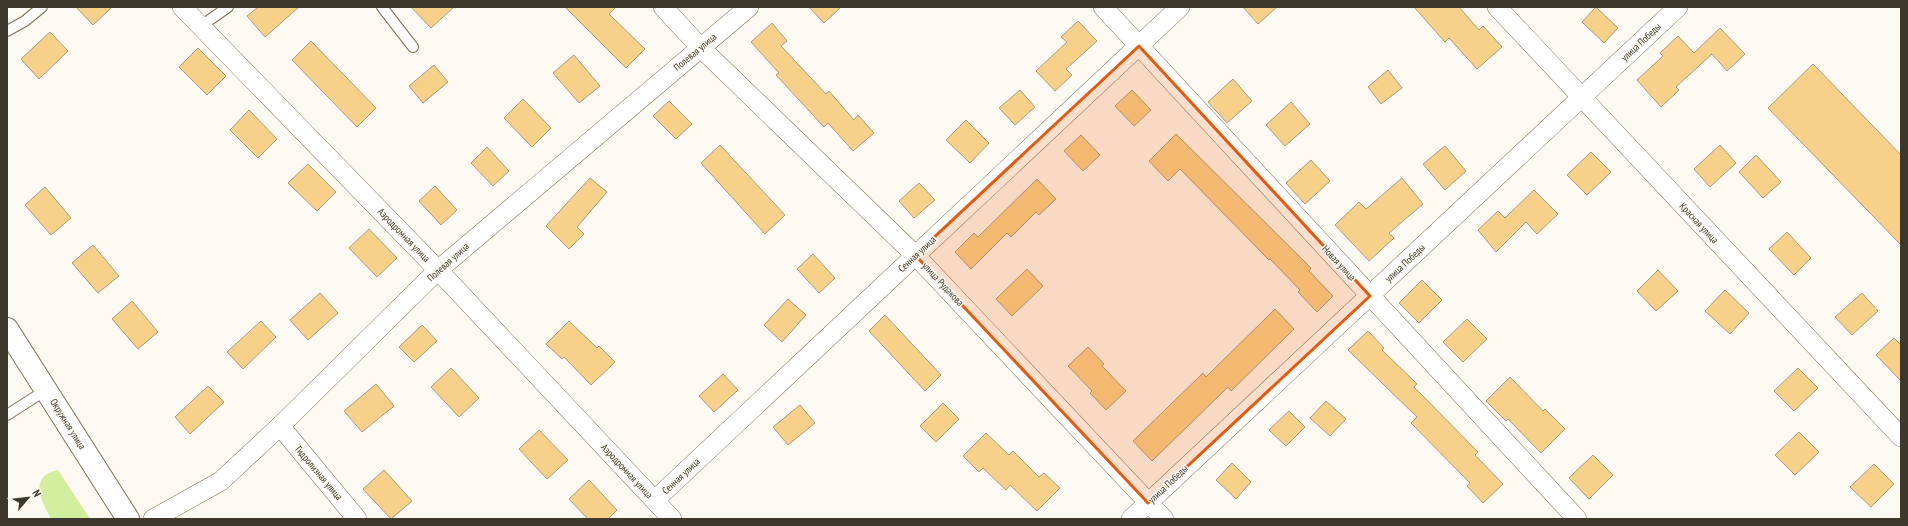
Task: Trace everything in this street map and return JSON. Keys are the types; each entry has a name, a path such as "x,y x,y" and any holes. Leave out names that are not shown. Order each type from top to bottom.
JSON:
{"main road":[{"name":"Окружная улица","path":"7,329 128,519"}],"street":[{"name":"Аэродромная улица","path":"182,7 438,270 672,519"},
{"name":"улица Рудакова","path":"663,7 700,47 916,255 1164,519"},
{"name":"Полевая улица","path":"153,519 221,481 280,426 438,270 748,7"},
{"name":"Новая улица","path":"1103,7 1576,519"},
{"name":"Сенная улица","path":"655,500 1180,7"},
{"name":"Красная улица","path":"1497,7 1901,437"},
{"name":"улица Победы","path":"1131,519 1678,7"},
{"name":"Гидролизная улица","path":"280,426 357,519"}],"lane":[{"path":"7,31 25,21 42,7"},
{"path":"201,26 228,7"},
{"path":"382,7 413,48"},
{"path":"7,415 46,390"}],"highlighted area":[{"path":"1139,46 1370,296 1148,503 915,255"}],"green space":[{"path":"58,470 90,519 51,519 41,497 40,484 43,478 49,473"}],"building":[{"path":"76,7 112,7 93,25"},
{"path":"258,7 299,7 265,37 247,16"},
{"path":"411,7 454,7 431,28"},
{"path":"565,7 616,7 609,14 645,49 626,68"},
{"path":"809,7 841,7 824,23"},
{"path":"1243,7 1277,7 1258,24"},
{"path":"1414,7 1459,7 1479,30 1483,26 1502,47 1477,69 1449,38 1445,42"},
{"path":"1596,7 1618,28 1604,43 1582,22"},
{"path":"1078,21 1097,41 1066,69 1072,75 1055,91 1036,71 1067,42 1061,37"},
{"path":"772,23 787,41 781,46 826,94 829,91 854,120 858,115 874,133 853,151 828,123 824,127 776,75 779,73 751,42"},
{"path":"1720,28 1745,54 1727,71 1712,54 1676,87 1679,90 1661,107 1637,80 1663,56 1660,53 1678,36 1694,53"},
{"path":"50,32 68,51 39,79 21,59"},
{"path":"311,41 376,108 357,127 292,60"},
{"path":"198,48 226,76 207,95 179,67"},
{"path":"574,55 600,86 579,103 553,73"},
{"path":"1813,64 1901,155 1901,245 1768,108"},
{"path":"434,65 448,82 423,103 409,86"},
{"path":"1388,70 1402,88 1381,104 1368,87"},
{"path":"1233,79 1252,101 1227,123 1208,102"},
{"path":"1020,90 1035,107 1015,125 999,108"},
{"path":"1132,90 1151,110 1134,126 1115,106"},
{"path":"523,99 551,128 532,147 504,118"},
{"path":"669,101 692,124 676,139 653,116"},
{"path":"1291,102 1310,124 1285,146 1266,125"},
{"path":"249,110 277,139 258,158 230,130"},
{"path":"966,120 989,143 970,163 946,140"},
{"path":"1176,134 1311,268 1309,271 1333,296 1317,312 1298,292 1300,290 1180,169 1168,181 1149,161"},
{"path":"1081,135 1100,155 1083,171 1064,151"},
{"path":"720,145 785,215 765,234 701,163"},
{"path":"1720,145 1736,163 1710,187 1694,169"},
{"path":"1445,146 1466,171 1445,190 1423,164"},
{"path":"487,147 509,171 493,186 471,163"},
{"path":"1591,152 1611,172 1587,195 1567,175"},
{"path":"1756,155 1781,182 1763,198 1739,172"},
{"path":"1311,160 1330,181 1305,204 1286,183"},
{"path":"308,164 336,192 317,211 288,183"},
{"path":"590,178 607,192 577,227 584,234 569,249 546,226"},
{"path":"1402,178 1423,204 1389,233 1394,238 1369,261 1335,225 1359,202 1366,209"},
{"path":"1037,179 1056,199 1039,215 1036,212 1011,237 1007,233 971,269 955,252 974,233 978,237"},
{"path":"919,183 935,200 914,218 899,201"},
{"path":"435,186 457,210 441,225 419,201"},
{"path":"45,187 71,218 51,235 25,205"},
{"path":"1534,190 1558,214 1537,234 1526,222 1496,252 1478,230 1498,211 1505,218"},
{"path":"369,229 397,258 377,277 349,248"},
{"path":"1787,232 1811,258 1794,275 1769,249"},
{"path":"93,245 119,276 98,293 72,263"},
{"path":"813,254 835,278 819,293 797,269"},
{"path":"1027,269 1043,286 1012,316 996,299"},
{"path":"1658,270 1678,291 1656,311 1637,291"},
{"path":"1422,280 1442,300 1419,323 1399,303"},
{"path":"1725,290 1749,313 1730,334 1705,311"},
{"path":"320,293 338,313 308,340 290,320"},
{"path":"1862,293 1878,311 1852,335 1835,317"},
{"path":"788,299 806,315 782,342 764,325"},
{"path":"132,301 158,332 138,349 112,319"},
{"path":"1275,309 1294,329 1231,391 1228,387 1152,461 1133,441 1203,373 1206,377"},
{"path":"885,315 941,375 925,391 869,331"},
{"path":"1467,319 1487,339 1463,362 1443,342"},
{"path":"261,321 276,337 243,369 227,352"},
{"path":"569,321 597,348 599,346 615,362 591,385 564,357 562,359 546,344"},
{"path":"422,325 437,341 414,362 399,347"},
{"path":"1368,331 1384,348 1382,350 1417,384 1414,387 1478,452 1475,455 1503,484 1483,503 1467,486 1470,483 1411,423 1417,417 1348,350"},
{"path":"1894,338 1901,345 1901,381 1876,355"},
{"path":"1088,347 1104,364 1102,366 1126,391 1106,410 1090,393 1092,391 1068,366"},
{"path":"451,368 479,398 459,417 431,387"},
{"path":"1798,368 1818,388 1794,411 1774,391"},
{"path":"723,374 738,390 714,412 699,396"},
{"path":"1510,377 1543,411 1545,409 1565,429 1541,453 1508,419 1506,421 1486,401"},
{"path":"376,384 394,406 362,432 344,411"},
{"path":"208,386 224,402 190,434 175,417"},
{"path":"1326,401 1346,419 1330,436 1310,418"},
{"path":"943,403 959,419 936,442 920,426"},
{"path":"800,405 815,423 788,445 773,427"},
{"path":"1289,411 1305,427 1286,446 1269,430"},
{"path":"539,430 568,460 547,479 519,449"},
{"path":"1799,432 1819,452 1795,475 1775,455"},
{"path":"986,433 1009,455 1013,451 1039,477 1044,473 1060,488 1037,511 1010,485 1006,490 983,468 979,472 963,456"},
{"path":"1593,455 1613,475 1589,499 1569,478"},
{"path":"1232,463 1251,482 1236,499 1216,480"},
{"path":"1874,464 1894,484 1871,507 1850,487"},
{"path":"384,470 412,501 391,519 363,489"},
{"path":"589,480 617,510 608,519 588,519 569,499"}]}
